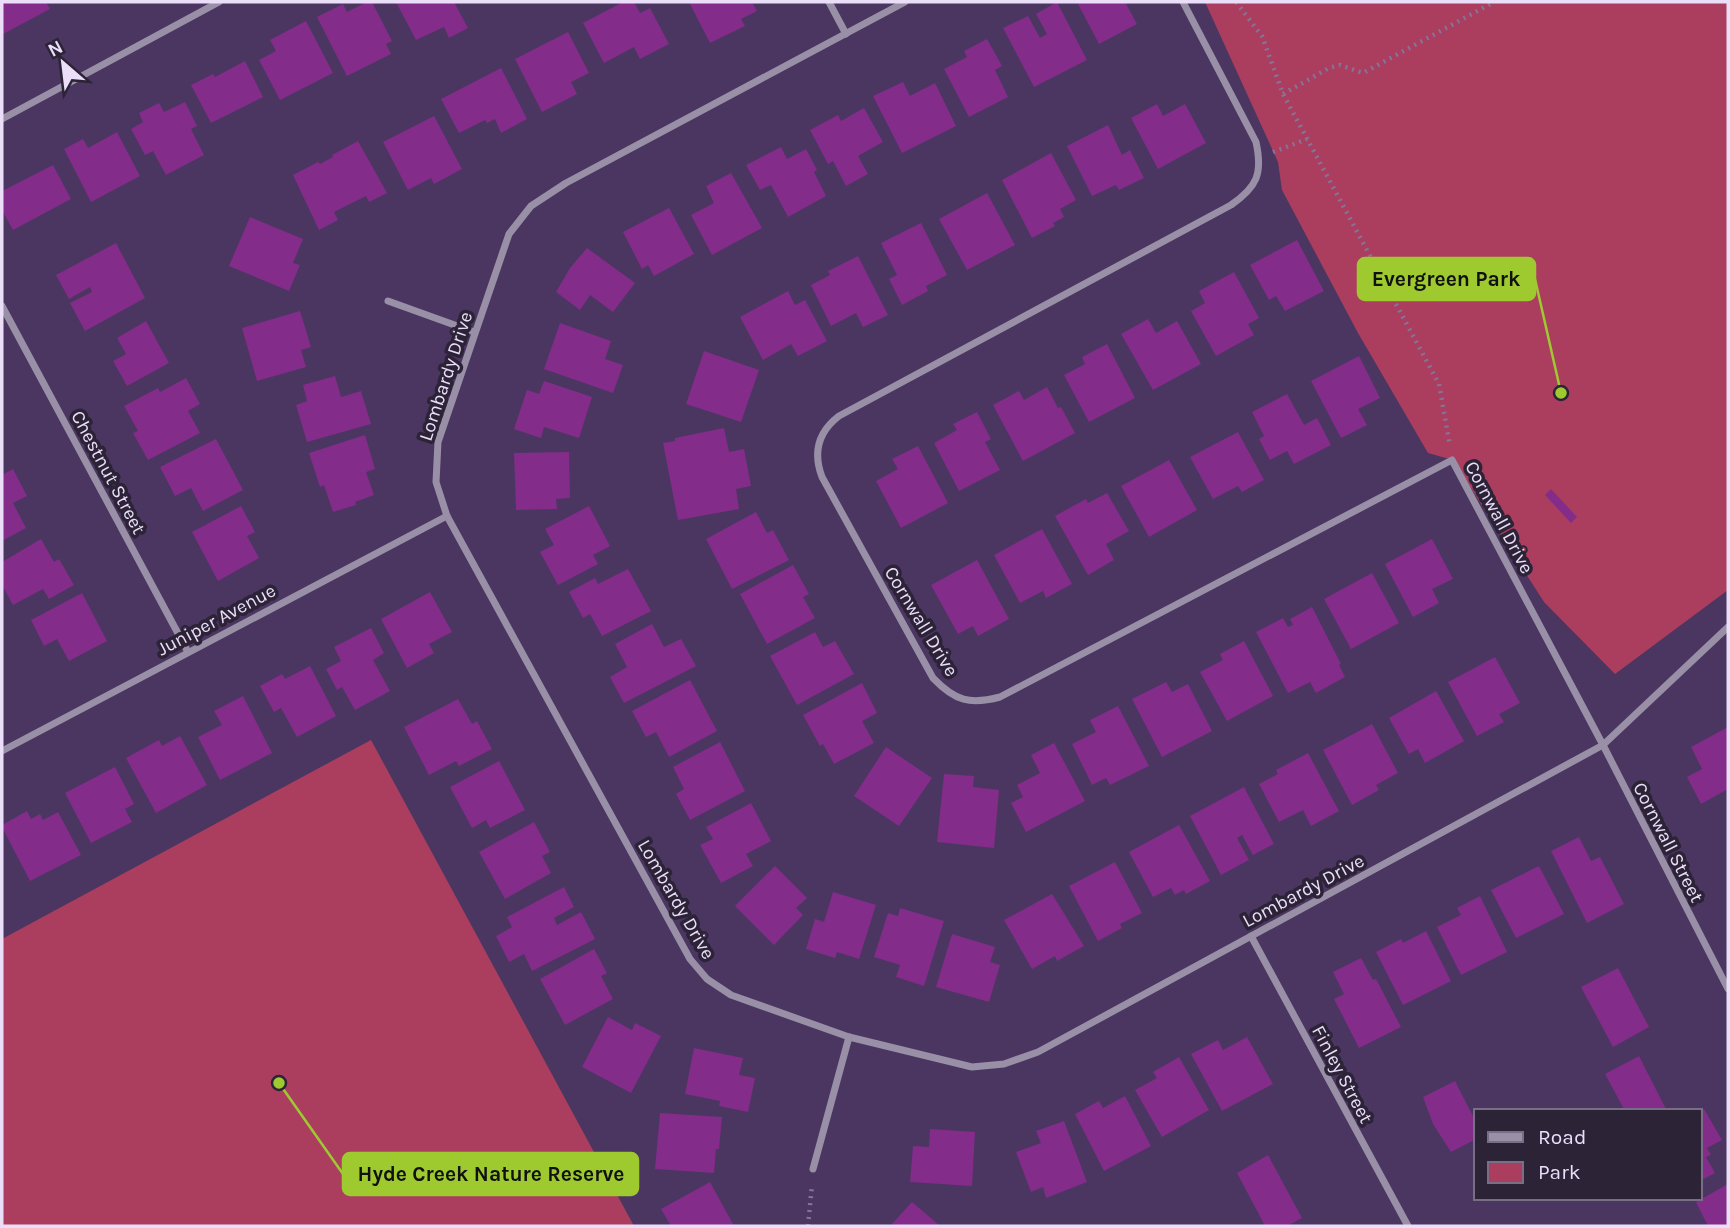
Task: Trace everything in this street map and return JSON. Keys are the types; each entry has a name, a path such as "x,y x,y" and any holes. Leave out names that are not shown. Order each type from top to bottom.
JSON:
{"street":[{"path":"2,119 219,2"},
{"path":"829,2 846,34"},
{"name":"Lombardy Drive","path":"905,2 566,183 531,206 509,234 441,431 436,482 447,516 690,959 707,979 731,995 849,1037 972,1067 1003,1064 1038,1052 1603,745 1728,627"},
{"path":"1184,2 1256,142 1260,158"},
{"name":"Cornwall Drive","path":"1260,158 1259,172 1254,184 1247,194 1231,205 839,416 823,433 817,455 822,477 933,678 944,689 962,699 973,702 1000,697 1452,460 1603,745"},
{"path":"388,301 474,332"},
{"name":"Chestnut Street","path":"2,306 188,652"},
{"name":"Juniper Avenue","path":"2,751 447,516"},
{"name":"Cornwall Street","path":"1603,745 1728,989"},
{"name":"Finley Street","path":"1251,936 1408,1226"},
{"path":"813,1170 849,1037"}],"path":[{"path":"1237,2 1262,36 1283,94 1439,384 1452,460"},
{"path":"1283,94 1329,68 1340,65 1363,73 1494,2"},
{"path":"1260,158 1307,139"},
{"path":"808,1226 813,1170"}],"green space":[{"path":"1205,2 1728,2 1728,590 1615,674 1544,602 1453,460 1428,453 1358,333 1282,190 1278,162"},
{"path":"371,740 634,1226 2,1226 2,939"}],"building":[{"path":"2,2 46,2 50,9 3,34"},
{"path":"372,2 392,41 386,44 391,54 347,76 317,17 343,4 347,12"},
{"path":"396,2 454,2 468,28 449,38 444,27 416,40"},
{"path":"623,2 634,2 640,13 650,8 669,44 640,59 634,47 604,63 583,23"},
{"path":"689,2 752,2 757,11 741,19 745,26 710,43"},
{"path":"1057,2 1087,60 1034,87 1003,28 1028,16 1040,38 1047,34 1036,14"},
{"path":"1077,2 1125,2 1137,24 1099,44"},
{"path":"306,21 333,73 280,100 259,60 276,51 270,40"},
{"path":"568,32 589,73 571,82 577,94 542,112 515,59"},
{"path":"987,39 1002,66 995,70 1008,97 969,117 944,69 967,57 964,51"},
{"path":"245,61 263,97 211,123 191,85 213,74 215,77"},
{"path":"501,68 527,119 501,133 495,119 487,123 485,120 459,133 441,99"},
{"path":"903,82 910,96 935,83 956,126 902,153 873,96"},
{"path":"185,102 197,126 191,129 204,155 166,175 153,151 145,155 131,129 143,122 139,113 159,103 164,112"},
{"path":"1157,104 1163,116 1185,104 1206,143 1158,169 1131,118"},
{"path":"864,108 883,142 858,156 868,174 846,186 833,161 828,164 810,130 838,115 841,121"},
{"path":"434,116 462,169 434,184 431,178 408,190 383,142"},
{"path":"1108,125 1122,155 1130,150 1144,178 1119,190 1116,185 1092,196 1067,146"},
{"path":"117,132 140,176 91,202 64,149 83,139 88,148"},
{"path":"358,141 387,193 369,202 366,196 334,212 338,220 319,230 293,175 318,162 320,164"},
{"path":"781,147 787,159 806,149 826,196 788,217 771,185 760,190 746,165"},
{"path":"1051,153 1076,200 1060,209 1064,217 1053,223 1055,226 1032,238 1002,180"},
{"path":"53,165 71,199 13,230 2,210 2,191"},
{"path":"731,173 762,228 712,255 691,215 714,203 706,186"},
{"path":"987,193 1015,245 967,270 939,219"},
{"path":"669,208 694,254 654,276 648,265 642,269 623,232"},
{"path":"250,217 303,239 293,263 300,265 289,291 229,266"},
{"path":"921,223 947,275 926,286 928,291 902,305 889,279 897,275 881,243"},
{"path":"1297,240 1324,291 1285,311 1276,296 1269,300 1250,265"},
{"path":"116,243 145,298 85,331 70,303 92,292 90,287 69,299 56,275"},
{"path":"587,248 635,283 613,312 590,295 580,310 556,292 570,268"},
{"path":"858,256 888,315 863,327 856,313 831,326 811,285 830,275 828,271"},
{"path":"1234,272 1259,318 1248,324 1254,335 1216,356 1191,311 1205,303 1199,291"},
{"path":"788,291 795,305 805,300 827,341 798,356 791,344 763,360 740,317"},
{"path":"300,311 311,347 301,350 306,367 257,381 242,328"},
{"path":"1148,319 1156,333 1177,321 1201,364 1153,390 1121,334"},
{"path":"146,321 169,363 127,386 113,361 126,354 117,338"},
{"path":"560,323 611,341 605,359 623,365 613,393 544,369"},
{"path":"1107,344 1135,398 1089,422 1064,375 1085,364 1082,357"},
{"path":"704,351 759,370 741,422 686,404"},
{"path":"1359,356 1380,398 1358,409 1367,425 1341,438 1311,381"},
{"path":"335,376 341,397 361,391 371,424 307,442 296,405 307,401 303,385"},
{"path":"186,378 200,404 188,411 200,433 148,460 133,433 138,431 124,406 158,388 160,392"},
{"path":"544,381 592,397 579,438 544,427 541,438 514,429 527,390 539,394"},
{"path":"1047,387 1075,433 1023,461 993,405 1019,391 1024,400"},
{"path":"1287,394 1304,425 1317,418 1331,445 1294,464 1287,451 1270,460 1259,439 1264,436 1252,412"},
{"path":"977,412 991,439 985,442 1000,470 959,491 934,443 957,430 953,424"},
{"path":"724,428 729,452 744,449 751,486 736,489 739,509 678,520 663,443"},
{"path":"1238,432 1264,480 1242,492 1238,486 1213,499 1190,457"},
{"path":"365,435 375,469 366,472 374,495 355,502 356,505 333,512 324,485 320,487 309,453"},
{"path":"216,439 243,490 203,511 191,488 175,496 160,467"},
{"path":"918,446 948,503 901,528 876,481 898,469 892,459"},
{"path":"569,452 570,498 556,499 557,509 516,510 514,453"},
{"path":"1169,460 1197,510 1149,537 1121,486"},
{"path":"13,469 27,496 13,503 26,528 2,541 2,475"},
{"path":"1551,489 1577,517 1571,523 1545,495"},
{"path":"1107,493 1129,531 1106,544 1114,560 1088,575 1055,516 1086,499 1088,503"},
{"path":"241,506 255,532 247,536 259,558 218,581 192,532"},
{"path":"589,506 610,546 593,555 598,564 558,585 540,552 554,545 545,529"},
{"path":"756,512 767,533 773,530 789,560 732,589 706,539"},
{"path":"1042,529 1072,584 1046,598 1043,591 1020,603 994,555"},
{"path":"41,539 54,562 59,559 74,585 49,599 43,589 13,605 2,585 2,562"},
{"path":"1432,539 1453,579 1432,589 1439,603 1413,617 1385,564"},
{"path":"977,560 1009,619 978,636 973,626 958,634 931,585"},
{"path":"793,565 809,594 803,597 815,618 767,644 740,594"},
{"path":"628,569 651,611 602,636 590,614 583,618 569,592 595,578 598,584"},
{"path":"1372,573 1399,623 1351,649 1324,599"},
{"path":"430,592 452,632 429,644 434,653 407,668 381,619"},
{"path":"82,593 107,641 69,661 57,639 44,646 31,620"},
{"path":"1312,607 1345,677 1316,693 1310,682 1288,693 1256,632 1283,618 1288,627 1293,625 1290,619"},
{"path":"652,624 664,647 681,639 696,666 624,703 610,677 627,667 615,644"},
{"path":"371,628 384,653 373,660 390,691 355,710 342,687 337,690 326,669 341,661 334,647"},
{"path":"815,632 823,647 835,641 854,674 797,705 770,656"},
{"path":"1244,641 1273,696 1227,721 1200,672 1223,660 1220,654"},
{"path":"1495,657 1520,703 1499,714 1504,722 1477,736 1448,682"},
{"path":"310,666 336,716 297,737 281,708 274,712 260,686 282,674 285,679"},
{"path":"690,680 717,731 669,757 656,732 646,737 632,711"},
{"path":"1166,682 1172,692 1188,684 1212,731 1162,757 1132,699"},
{"path":"862,683 877,713 862,721 874,743 834,764 823,744 820,746 803,715"},
{"path":"1436,691 1464,741 1425,763 1418,749 1409,754 1389,718"},
{"path":"243,696 272,753 220,780 198,737 222,725 214,711"},
{"path":"458,699 472,724 477,721 492,749 459,766 456,761 429,775 404,727"},
{"path":"1118,706 1149,766 1110,785 1106,778 1092,785 1072,744 1096,732 1090,720"},
{"path":"1372,724 1398,773 1376,785 1379,790 1352,805 1323,750"},
{"path":"1728,727 1728,789 1701,804 1687,777 1702,769 1691,747"},
{"path":"180,736 207,785 156,813 126,758 159,740 162,746"},
{"path":"720,742 745,791 690,820 676,794 684,789 673,767"},
{"path":"1054,743 1085,801 1026,832 1011,803 1023,797 1017,785 1040,773 1031,755"},
{"path":"886,747 932,778 899,826 854,796"},
{"path":"1308,753 1339,811 1311,826 1303,810 1279,822 1259,784 1278,774 1276,770"},
{"path":"499,761 525,810 490,828 486,820 472,828 450,787"},
{"path":"115,767 134,804 125,809 132,822 91,843 65,793"},
{"path":"944,774 974,776 973,787 999,790 994,848 937,842"},
{"path":"1244,787 1274,844 1253,855 1242,835 1237,838 1249,860 1221,875 1190,816"},
{"path":"751,803 771,841 746,854 753,866 721,883 700,845 713,839 706,827"},
{"path":"27,811 31,819 40,814 43,820 58,812 81,855 30,881 2,827"},
{"path":"534,822 550,852 542,856 551,873 505,899 479,852"},
{"path":"1179,825 1210,881 1186,894 1184,890 1175,895 1171,888 1153,897 1129,852"},
{"path":"1579,837 1591,861 1600,857 1624,904 1587,923 1551,851"},
{"path":"1115,862 1142,913 1120,924 1122,928 1098,941 1069,886"},
{"path":"775,866 807,898 796,908 803,915 774,945 735,906"},
{"path":"1539,866 1564,914 1516,938 1491,890"},
{"path":"564,887 574,907 554,918 557,925 581,912 595,939 532,971 524,954 509,962 496,936 512,927 507,917"},
{"path":"833,892 876,905 859,959 837,952 835,958 806,949 815,919 824,922"},
{"path":"1052,894 1084,946 1057,961 1055,956 1032,969 1004,920"},
{"path":"1480,896 1507,952 1461,975 1437,927 1461,915 1457,908"},
{"path":"900,908 944,921 924,986 896,977 900,965 874,957 888,913 898,916"},
{"path":"1426,931 1451,981 1403,1005 1376,952 1401,939 1403,943"},
{"path":"952,934 995,947 990,962 1000,965 989,1002 936,987"},
{"path":"594,949 607,973 601,976 613,999 565,1025 540,979"},
{"path":"1361,958 1373,980 1376,979 1401,1027 1359,1048 1334,999 1344,994 1333,972"},
{"path":"1618,968 1649,1027 1613,1047 1581,987"},
{"path":"608,1017 632,1030 635,1023 661,1036 631,1093 582,1067"},
{"path":"1247,1037 1273,1084 1222,1111 1191,1054 1218,1040 1223,1050"},
{"path":"694,1048 743,1058 739,1075 755,1078 748,1112 719,1106 720,1101 685,1094"},
{"path":"1639,1056 1666,1109 1624,1109 1605,1074"},
{"path":"1179,1057 1209,1110 1162,1137 1135,1090 1157,1078 1153,1072"},
{"path":"1455,1081 1474,1118 1474,1140 1451,1152 1433,1124 1423,1097"},
{"path":"1125,1096 1151,1146 1104,1171 1075,1114 1099,1101 1103,1108"},
{"path":"1704,1109 1722,1140 1707,1148 1711,1155 1706,1157 1715,1173 1702,1180"},
{"path":"660,1113 722,1117 714,1173 655,1169"},
{"path":"1064,1121 1087,1182 1046,1198 1043,1187 1031,1192 1016,1152 1041,1143 1036,1131"},
{"path":"930,1129 975,1132 972,1186 910,1182 913,1146 929,1147"},
{"path":"1268,1155 1302,1218 1287,1226 1265,1226 1237,1173"},
{"path":"710,1182 734,1226 671,1226 661,1209"},
{"path":"1728,1184 1728,1226 1708,1226 1696,1202"},
{"path":"912,1202 940,1226 892,1224"}],"place":[{"name":"Evergreen Park","path":"1561,393"},
{"name":"Hyde Creek Nature Reserve","path":"279,1083"}]}
